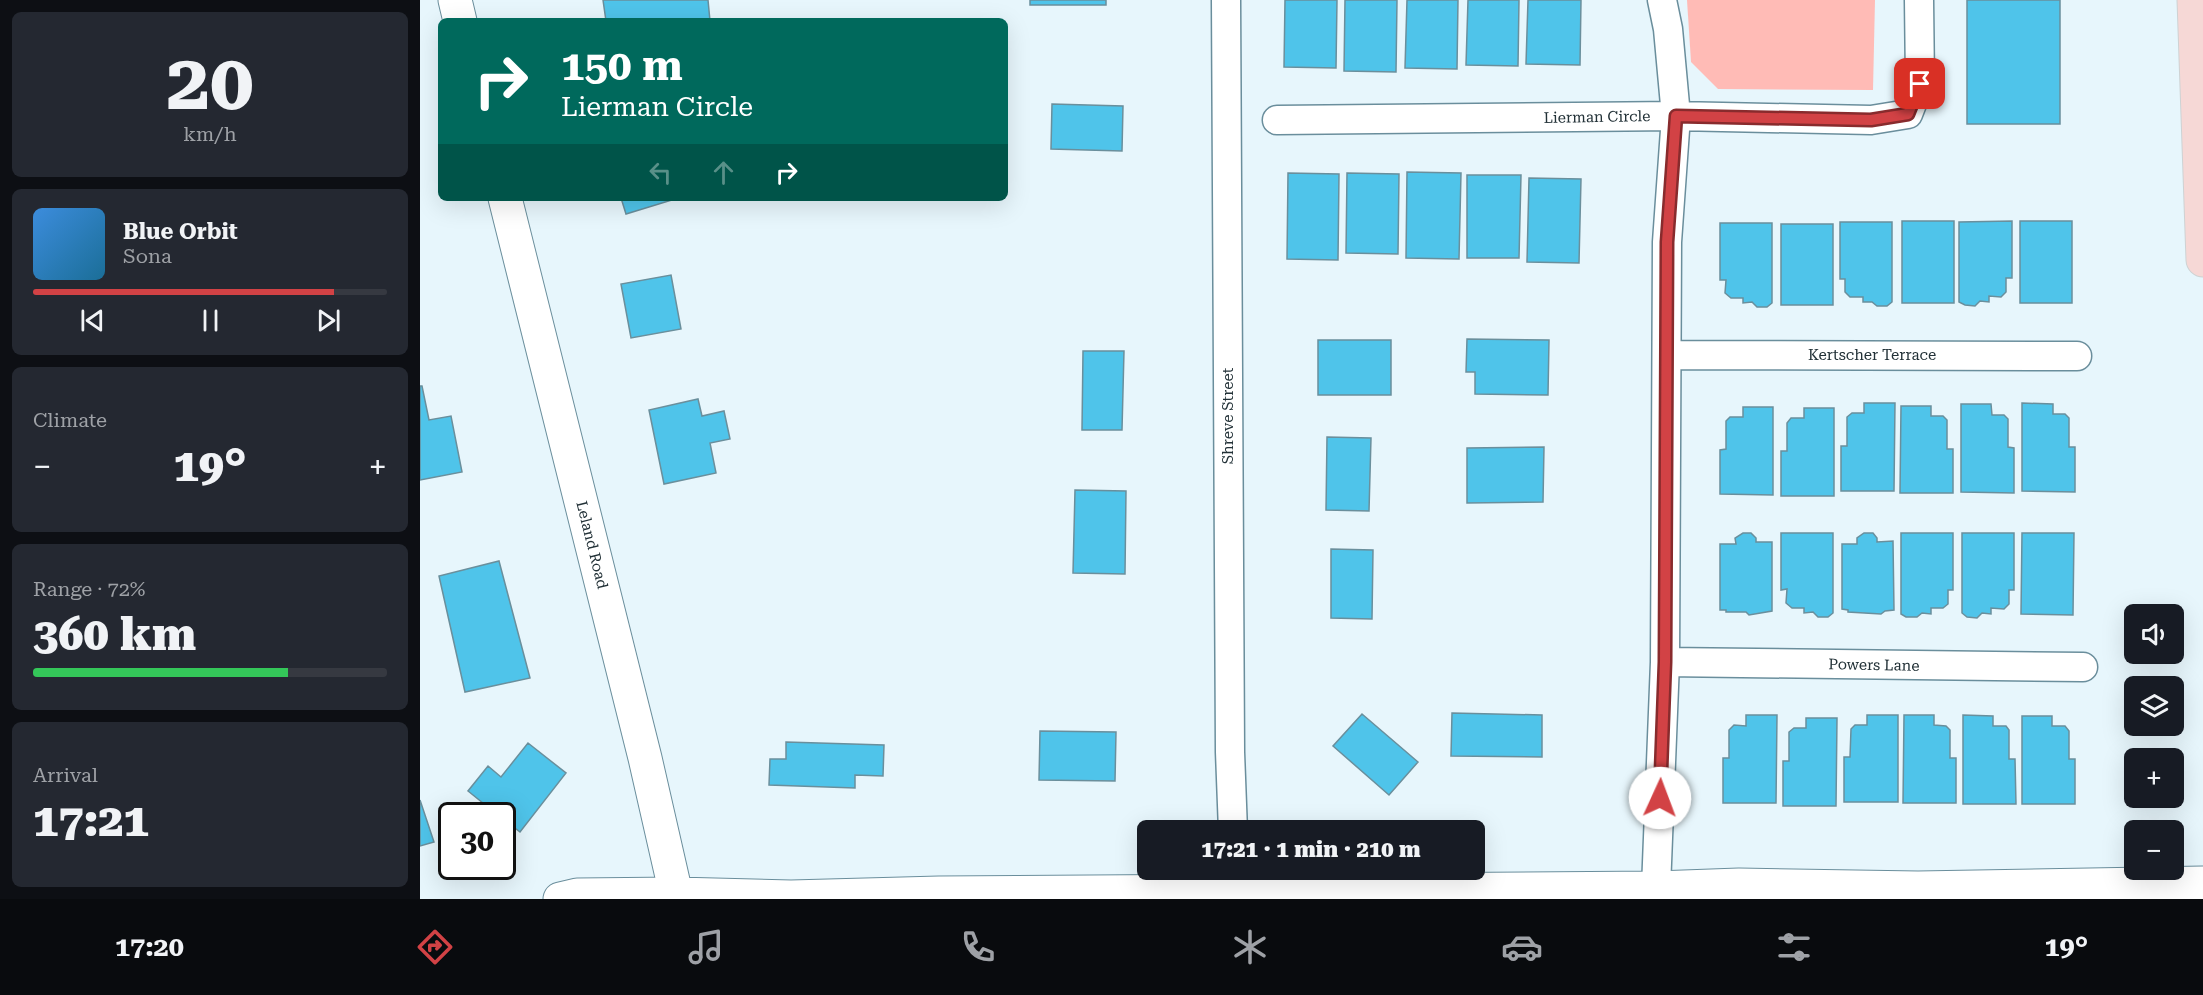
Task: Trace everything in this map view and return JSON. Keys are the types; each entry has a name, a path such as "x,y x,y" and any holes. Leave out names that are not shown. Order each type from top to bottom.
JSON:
{"main road":[{"path":"2194,0 2203,260"}],"street":[{"path":"454,0 459,18"},
{"name":"Shreve Street","path":"1226,0 1230,752 1233,820"},
{"path":"1656,888 1665,662 1667,242 1676,116 1668,29 1662,0"},
{"name":"Lierman Circle","path":"1277,120 1676,116 1871,120 1908,114 1920,84 1919,0"},
{"name":"Leland Road","path":"506,201 639,735 676,894"},
{"name":"Kertscher Terrace","path":"1668,355 2077,356"},
{"name":"Powers Lane","path":"1665,662 2084,667"},
{"path":"560,899 577,895 676,894 791,897 1234,881 1656,888 1739,885 1918,888 2203,883"}],"shaded area":[{"path":"1687,0 1875,0 1873,90 1718,89 1691,62"}],"building":[{"path":"603,0 708,0 710,18 606,18"},
{"path":"1030,0 1106,0 1106,5 1030,5"},
{"path":"1285,0 1337,0 1336,68 1284,67"},
{"path":"1345,0 1397,0 1396,72 1344,71"},
{"path":"1407,0 1458,0 1457,69 1405,68"},
{"path":"1468,0 1519,0 1518,66 1466,65"},
{"path":"1528,0 1581,0 1580,65 1526,64"},
{"path":"1967,0 2060,0 2060,124 1967,124"},
{"path":"1052,104 1123,106 1122,151 1051,149"},
{"path":"1407,172 1461,173 1459,259 1406,258"},
{"path":"1288,173 1339,174 1338,260 1287,259"},
{"path":"1347,173 1399,174 1398,254 1346,253"},
{"path":"1467,175 1521,175 1519,258 1467,258"},
{"path":"1529,178 1581,179 1579,263 1527,262"},
{"path":"622,201 669,201 626,214"},
{"path":"1902,221 1954,221 1954,303 1902,303"},
{"path":"2012,221 2012,278 2006,278 2006,292 2001,297 1989,296 1989,302 1980,301 1975,306 1959,302 1959,222"},
{"path":"2020,221 2072,221 2072,303 2020,303"},
{"path":"1840,222 1892,222 1892,302 1887,306 1863,302 1863,297 1850,297 1845,292 1845,279 1840,279"},
{"path":"1720,223 1772,223 1772,303 1767,307 1757,307 1752,302 1743,303 1743,298 1731,298 1725,293 1726,280 1720,280"},
{"path":"1781,224 1833,224 1833,305 1781,305"},
{"path":"671,275 681,329 631,338 621,284"},
{"path":"1467,339 1549,340 1548,395 1475,394 1475,372 1466,372"},
{"path":"1318,340 1391,340 1391,395 1318,395"},
{"path":"1083,351 1124,351 1122,430 1082,430"},
{"path":"420,386 422,386 429,420 451,416 462,472 420,480"},
{"path":"698,399 702,416 724,411 730,439 710,443 716,473 664,484 649,410"},
{"path":"1864,403 1895,403 1894,491 1841,491 1841,446 1847,446 1847,417 1852,413 1864,413"},
{"path":"2022,403 2053,404 2053,414 2065,414 2069,418 2069,447 2075,447 2075,492 2022,491"},
{"path":"1961,404 1991,404 1992,415 2004,415 2008,419 2008,447 2014,448 2014,493 1961,492"},
{"path":"1901,406 1931,406 1931,416 1943,416 1947,420 1947,449 1953,449 1953,493 1900,493"},
{"path":"1743,407 1773,407 1773,495 1720,494 1720,450 1726,449 1726,421 1730,417 1743,417"},
{"path":"1804,408 1834,408 1834,496 1781,496 1781,451 1787,451 1787,423 1791,418 1804,418"},
{"path":"1327,437 1371,438 1369,511 1326,510"},
{"path":"1544,447 1543,502 1467,503 1467,448"},
{"path":"1075,490 1126,491 1125,574 1073,573"},
{"path":"1743,533 1751,533 1756,538 1756,542 1772,542 1772,611 1749,615 1746,612 1720,610 1720,544 1736,544 1735,538"},
{"path":"1781,533 1833,533 1833,613 1828,617 1818,617 1813,612 1804,613 1804,608 1792,608 1786,603 1787,589 1781,590"},
{"path":"1864,533 1873,533 1877,542 1893,541 1894,610 1881,614 1848,612 1842,609 1842,544 1857,544 1857,538"},
{"path":"1901,533 1953,533 1953,590 1948,590 1948,604 1943,608 1931,608 1931,614 1922,613 1917,617 1906,617 1901,614"},
{"path":"1962,533 2014,533 2014,590 2009,590 2009,604 2004,609 1991,608 1991,614 1982,613 1977,618 1967,617 1962,613"},
{"path":"2022,533 2074,533 2073,615 2021,614"},
{"path":"1331,549 1373,550 1372,619 1331,618"},
{"path":"499,561 530,678 465,692 439,576"},
{"path":"1452,713 1542,715 1542,757 1451,756"},
{"path":"1362,714 1418,762 1389,795 1333,746"},
{"path":"1746,715 1777,715 1776,803 1723,803 1723,758 1729,758 1729,730 1734,725 1746,726"},
{"path":"1867,715 1898,715 1898,802 1844,802 1844,757 1850,757 1851,729 1855,725 1867,725"},
{"path":"1904,715 1934,715 1934,725 1946,726 1950,730 1950,758 1956,758 1956,803 1903,803"},
{"path":"1963,715 1993,716 1993,726 2006,726 2009,730 2009,759 2015,759 2016,804 1963,804"},
{"path":"2022,716 2052,716 2052,726 2065,726 2069,731 2069,759 2075,759 2075,804 2022,804"},
{"path":"1806,718 1837,718 1836,806 1783,806 1783,761 1789,761 1789,732 1794,728 1806,728"},
{"path":"1040,731 1116,732 1115,781 1039,780"},
{"path":"786,742 884,745 883,776 855,775 855,788 769,785 770,759 786,759"},
{"path":"528,743 566,773 520,832 516,829 516,802 482,802 468,791 488,766 501,777"},
{"path":"420,800 434,842 420,846"}],"route":[{"path":"1660,798 1665,662 1667,242 1676,116 1871,120 1908,114 1920,84"}]}
